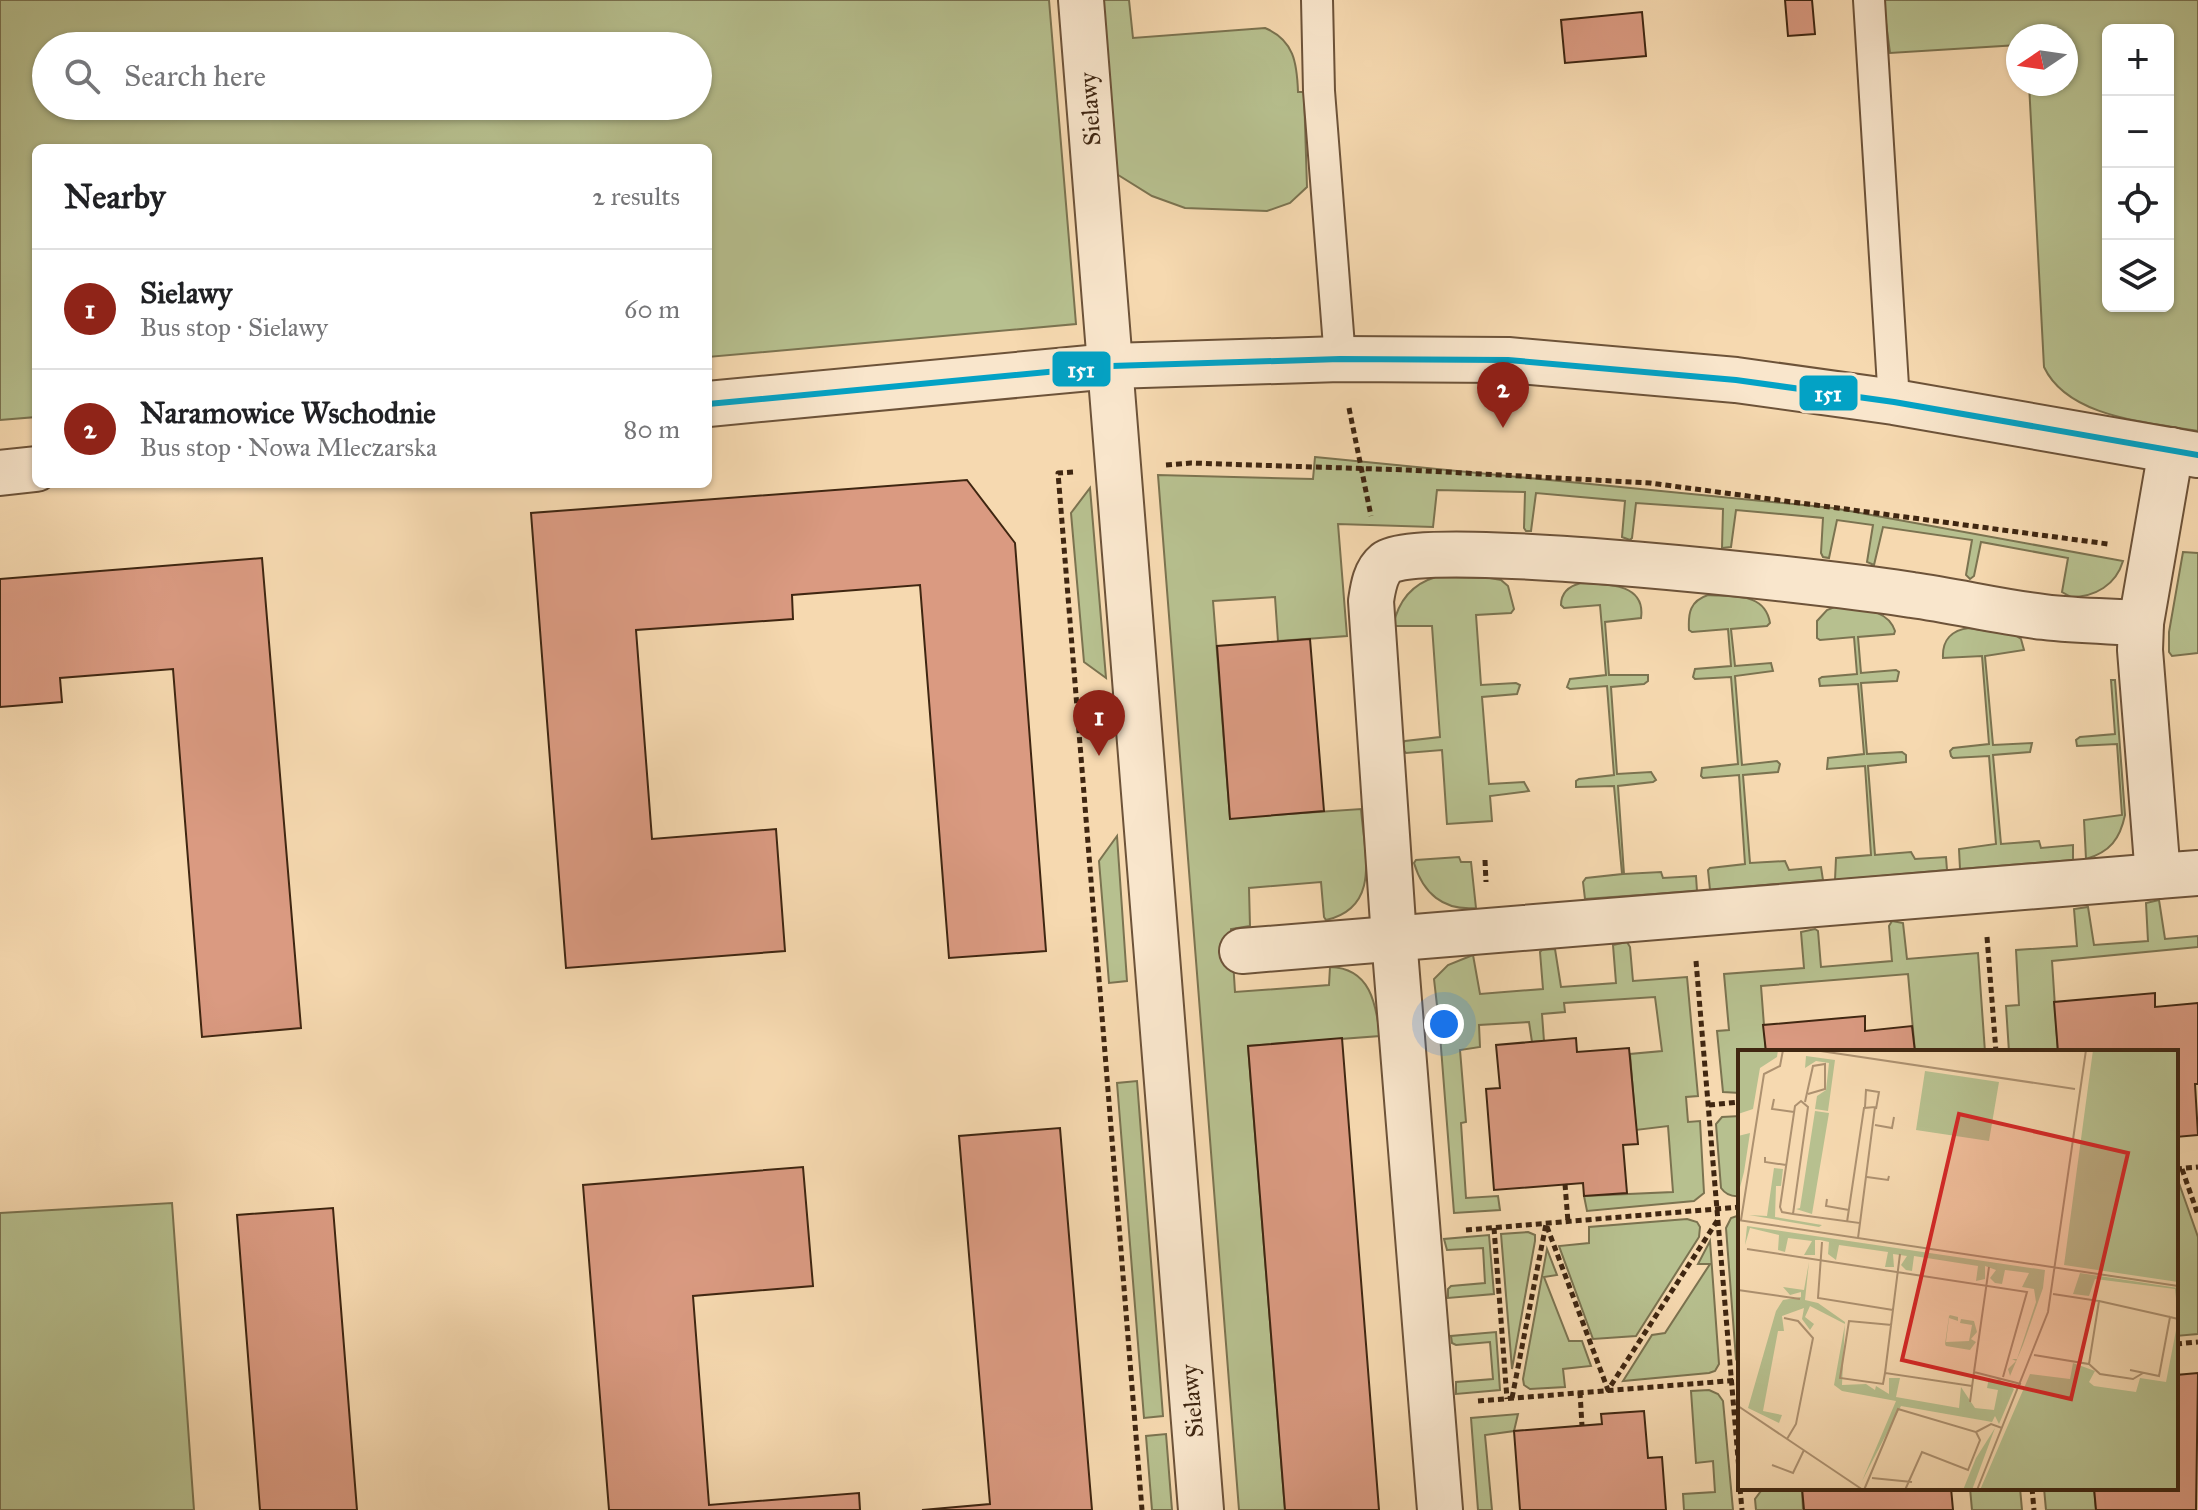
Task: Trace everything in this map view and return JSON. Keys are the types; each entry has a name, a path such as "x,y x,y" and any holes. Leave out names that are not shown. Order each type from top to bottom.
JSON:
{"street":[{"name":"Sielawy","path":"1081,0 1201,1510"},
{"path":"712,404 1111,366 1340,359 1508,360 1736,380 1894,402 2185,452 2155,540 2141,623 2140,650 2178,874 1242,951"},
{"path":"0,473 32,469"},
{"path":"1440,1510 1394,938 1371,601 1375,578 1386,563 1402,556 1443,553 1784,578 1912,594 2042,617 2141,623"}],"lane":[{"path":"1317,0 1319,91 1340,359"},
{"path":"1869,0 1894,402"}],"path":[{"path":"1340,359 1373,525 1386,563"},
{"path":"1142,1510 1058,473 1191,463 1361,468 1650,483 2122,545 2155,540"},
{"path":"1692,914 1738,1457"},
{"path":"1987,930 1996,1050"},
{"path":"1709,1105 1738,1102"},
{"path":"2198,1167 2179,1169 2198,1215"},
{"path":"1565,1184 1568,1222"},
{"path":"1463,1230 1738,1207"},
{"path":"1608,1390 1719,1217"},
{"path":"1546,1224 1608,1390"},
{"path":"1510,1398 1546,1224"},
{"path":"1494,1228 1510,1398"},
{"path":"2178,1344 2198,1342"},
{"path":"1463,1403 1738,1380"},
{"path":"1580,1392 1582,1426"},
{"path":"1741,1490 1742,1510"},
{"path":"2032,1490 2034,1510"}],"green space":[{"path":"0,0 1049,0 1076,324 712,357 712,144 32,144 32,417 0,420"},
{"path":"1101,0 1129,0 1133,38 1265,28 1282,39 1295,62 1298,92 1304,92 1307,187 1290,203 1267,211 1185,208 1152,196 1115,173"},
{"path":"1883,0 2198,0 2198,431 2111,415 2090,407 2055,384 2044,367 2030,96 2078,96 2078,24 2006,24 2006,46 1890,53"},
{"path":"1315,457 1833,508 2123,561 2115,577 2103,588 2088,595 2071,597 2062,592 2068,558 1981,542 1974,576 1970,579 1966,575 1972,540 1883,527 1874,565 1867,562 1873,525 1837,520 1829,558 1821,553 1823,518 1736,510 1731,547 1722,548 1723,509 1636,503 1630,540 1622,537 1625,501 1536,493 1531,531 1526,531 1525,492 1437,490 1433,527 1338,524 1347,636 1278,641 1275,597 1213,601 1230,818 1361,809 1366,860 1366,876 1356,903 1344,913 1326,920 1321,882 1249,888 1250,926 1231,929 1235,992 1329,985 1330,967 1343,969 1354,974 1368,990 1376,1011 1380,1036 1248,1046 1285,1510 1239,1510 1158,475 1313,479"},
{"path":"1090,488 1106,678 1084,662 1071,513"},
{"path":"2183,552 2198,553 2198,653 2172,656 2169,652 2169,632"},
{"path":"1436,577 1501,580 1508,586 1514,609 1511,613 1476,615 1481,685 1520,685 1517,694 1482,697 1489,784 1524,782 1529,791 1490,796 1492,821 1447,824 1442,750 1406,753 1403,750 1405,741 1440,737 1432,626 1393,626 1398,609 1407,595 1420,584"},
{"path":"1581,583 1623,588 1637,598 1641,606 1641,618 1605,622 1609,675 1648,675 1648,681 1644,684 1611,687 1617,774 1651,772 1656,780 1618,786 1624,874 1661,872 1663,878 1696,876 1697,891 1585,899 1583,882 1586,878 1622,874 1614,786 1576,787 1579,779 1614,775 1607,686 1567,687 1570,679 1606,675 1600,605 1564,608 1561,605 1566,591"},
{"path":"1708,595 1755,601 1767,613 1770,623 1767,626 1731,629 1735,666 1771,663 1773,671 1735,676 1742,765 1777,761 1780,764 1778,772 1743,775 1750,863 1785,861 1789,870 1821,867 1823,880 1710,890 1710,868 1745,864 1739,775 1701,776 1702,768 1738,764 1731,677 1693,677 1695,669 1731,666 1728,629 1689,630 1691,608"},
{"path":"1837,606 1879,614 1891,623 1895,631 1894,634 1858,637 1861,673 1899,672 1897,681 1861,683 1867,754 1902,752 1906,755 1906,762 1868,766 1875,855 1911,852 1915,859 1946,857 1947,870 1835,880 1836,858 1871,855 1865,766 1827,769 1828,758 1864,754 1858,684 1820,686 1819,679 1822,677 1857,674 1854,637 1817,638 1817,621 1827,610"},
{"path":"1969,628 2015,635 2021,639 2024,650 1985,656 1993,745 2032,743 2030,752 1993,755 2001,844 2039,841 2041,848 2073,845 2073,860 1960,869 1959,849 1996,844 1989,756 1953,758 1950,751 1953,748 1989,744 1982,656 1943,658 1949,637"},
{"path":"2111,680 2115,680 2125,815 2113,843 2102,853 2086,859 2084,820 2122,815 2117,744 2077,746 2076,740 2115,734"},
{"path":"1117,836 1127,981 1109,983 1099,861"},
{"path":"1459,857 1461,862 1471,862 1476,908 1454,906 1436,898 1423,883 1414,863 1416,860"},
{"path":"2159,900 2165,939 2198,936 2198,947 2052,961 2058,1050 2009,1050 2006,1006 2019,1005 2016,950 2077,946 2074,909 2088,907 2094,945 2148,941 2146,903"},
{"path":"1892,921 1903,923 1907,959 1978,953 1985,1050 1915,1050 1908,974 1761,986 1766,1050 1738,1050 1738,1093 1723,1092 1717,1031 1729,1030 1724,974 1804,968 1801,932 1815,929 1818,931 1821,967 1892,961 1889,926"},
{"path":"1627,942 1633,981 1687,977 1698,1096 1686,1097 1688,1122 1700,1121 1704,1193 1694,1201 1587,1211 1584,1196 1673,1192 1668,1126 1636,1130 1630,1054 1662,1051 1655,997 1564,1003 1565,1012 1542,1014 1544,1041 1532,1042 1529,1022 1479,1025 1480,1047 1460,1050 1466,1122 1461,1123 1466,1198 1498,1196 1500,1210 1454,1213 1440,1035 1450,1034 1449,1013 1438,1014 1434,979 1448,965 1473,955 1480,994 1543,989 1540,952 1555,949 1561,987 1616,983 1613,945"},
{"path":"1137,1081 1163,1416 1144,1418 1117,1083"},
{"path":"1738,1116 1738,1196 1727,1194 1721,1188 1716,1124 1722,1117"},
{"path":"2180,1186 2198,1237 2198,1334 2178,1336"},
{"path":"172,1203 194,1510 0,1510 0,1213"},
{"path":"1738,1216 1738,1363 1726,1228 1731,1218"},
{"path":"1687,1219 1697,1222 1699,1237 1636,1336 1593,1339 1559,1246 1589,1243 1589,1227"},
{"path":"1528,1232 1535,1235 1535,1241 1512,1369 1501,1234"},
{"path":"1489,1235 1494,1294 1448,1298 1451,1286 1485,1283 1483,1248 1447,1250 1444,1239"},
{"path":"1710,1241 1719,1364 1715,1371 1623,1381 1652,1335 1665,1333 1710,1264 1698,1264"},
{"path":"1547,1249 1557,1275 1544,1277 1569,1341 1582,1341 1591,1366 1563,1369 1565,1387 1530,1389 1524,1385 1523,1379"},
{"path":"1496,1332 1500,1390 1456,1394 1456,1382 1493,1379 1490,1342 1456,1345 1452,1343 1451,1336"},
{"path":"1709,1390 1718,1394 1723,1401 1733,1510 1684,1510 1683,1494 1715,1492 1713,1461 1696,1463 1691,1391"},
{"path":"1518,1414 1514,1431 1485,1435 1492,1510 1478,1510 1471,1418"},
{"path":"1166,1434 1172,1510 1152,1510 1146,1436"},
{"path":"1802,1490 1803,1510 1756,1510 1755,1499 1761,1491"},
{"path":"1970,1490 2020,1490 2022,1510 1972,1510"},
{"path":"2044,1490 2094,1490 2096,1510 2046,1510"}],"building":[{"path":"1785,0 1812,0 1815,34 1788,36"},
{"path":"1642,12 1646,56 1565,63 1561,20"},
{"path":"967,480 1015,543 1046,951 949,958 920,585 792,595 793,619 636,630 652,839 776,829 785,951 566,968 531,513"},
{"path":"262,558 301,1028 202,1037 173,669 60,678 62,702 0,707 0,579"},
{"path":"1310,639 1324,811 1230,819 1217,646"},
{"path":"2155,993 2155,1007 2198,1003 2198,1084 2195,1084 2198,1135 2178,1137 2178,1050 2058,1050 2054,1002"},
{"path":"1865,1016 1865,1031 1912,1026 1915,1050 1766,1050 1763,1025"},
{"path":"1342,1038 1379,1510 1285,1510 1248,1046"},
{"path":"1576,1038 1577,1052 1629,1048 1638,1144 1623,1145 1627,1193 1584,1196 1583,1183 1494,1190 1486,1089 1500,1088 1496,1045"},
{"path":"1060,1128 1092,1510 922,1510 990,1504 959,1136"},
{"path":"803,1167 813,1286 693,1296 709,1505 859,1493 860,1510 609,1510 583,1185"},
{"path":"333,1208 357,1510 260,1510 237,1215"},
{"path":"2198,1373 2196,1510 2096,1510 2094,1490 2178,1490 2178,1375"},
{"path":"1644,1411 1648,1458 1662,1457 1666,1510 1520,1510 1514,1431 1602,1424 1601,1414"},
{"path":"1802,1490 1951,1490 1953,1510 1804,1510"}],"transit line":[{"name":"151","path":"712,404 1111,366 1340,359 1508,360 1736,380 1894,402 2198,455"}],"place":[{"name":"Naramowice Wschodnie","path":"1503,428"},
{"name":"Sielawy","path":"1099,756"}]}
